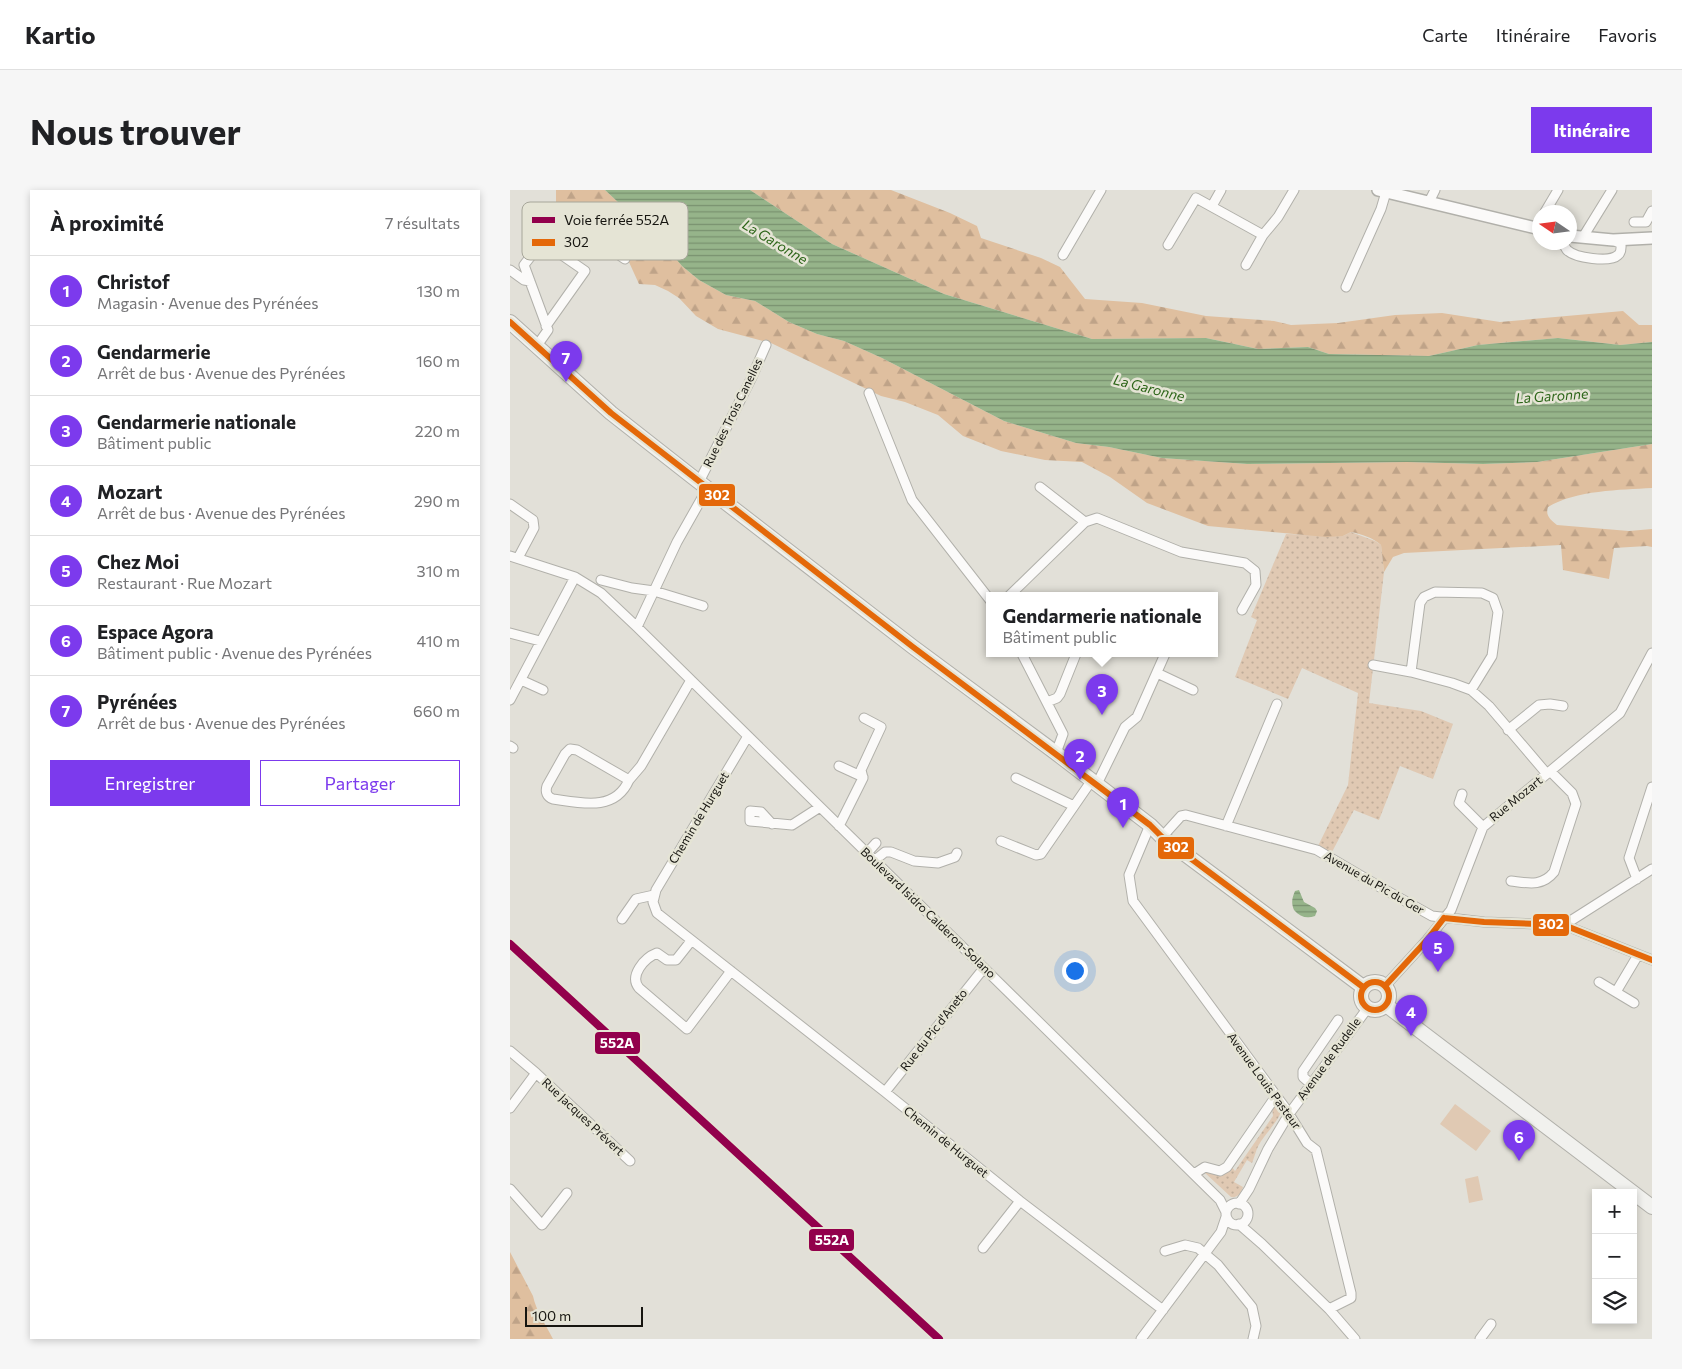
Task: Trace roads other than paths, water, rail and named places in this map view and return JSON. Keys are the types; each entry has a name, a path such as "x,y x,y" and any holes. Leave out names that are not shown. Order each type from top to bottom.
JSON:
{"main road":[{"path":"512,328 611,413 703,485 913,647 1095,782 1150,825 1162,837 1363,987"},
{"path":"1370,982 1378,982 1385,986 1389,992 1386,1006 1377,1010 1368,1009 1362,1003 1360,995 1363,987 1370,982"},
{"path":"1386,1006 1652,1207"}],"street":[{"path":"1062,255 1101,190"},
{"path":"1212,206 1221,190"},
{"path":"1246,265 1263,235 1278,217 1294,190"},
{"path":"1429,202 1435,190"},
{"path":"1549,205 1558,190"},
{"path":"1583,237 1612,190"},
{"path":"1346,287 1381,209 1382,191 1532,225"},
{"path":"1168,245 1198,194 1212,206 1263,235"},
{"path":"1633,239 1634,220 1646,222 1652,212"},
{"path":"1577,237 1614,240 1652,238"},
{"path":"1567,250 1573,254 1583,256 1607,259 1617,257 1621,251 1621,244 1614,240"},
{"path":"527,260 524,265 548,330 536,347"},
{"path":"546,326 585,271 569,260"},
{"path":"510,270 525,280 530,281"},
{"name":"Rue des Trois Canelles","path":"637,627 766,344"},
{"path":"869,393 912,500 986,595"},
{"path":"1040,487 1085,522"},
{"path":"510,504 533,520 534,528 514,557"},
{"path":"1013,592 1085,522 1097,518 1181,552 1245,563 1255,571 1256,585 1242,610"},
{"name":"Boulevard Isidro Calderon-Solano","path":"514,557 575,577 601,593 1220,1200 1234,1209"},
{"path":"510,700 575,577"},
{"path":"600,580 654,591 703,606"},
{"path":"1411,672 1420,603 1424,597 1434,592 1482,593 1493,598 1498,612 1496,641 1492,656 1471,690"},
{"path":"510,633 540,641"},
{"name":"Rue Mozart","path":"1385,986 1427,940 1451,910 1483,827 1620,713 1652,653"},
{"path":"1024,657 1063,734 1056,753"},
{"path":"1047,702 1057,698 1060,694 1075,657"},
{"path":"1001,841 1038,855 1043,852 1074,806 1095,782 1124,727 1136,719 1164,657"},
{"path":"1373,665 1411,672 1471,690 1489,706 1508,730 1549,773 1572,793 1576,804 1554,872 1547,880 1534,883 1511,882"},
{"path":"1157,673 1193,690"},
{"path":"521,680 543,690"},
{"path":"629,780 577,750 570,749 565,754 547,786 546,792 548,797 553,800 595,804 607,801 618,795 641,766 691,680"},
{"path":"1226,826 1277,704"},
{"path":"1508,730 1539,705 1563,706"},
{"path":"839,826 863,777 860,770 881,727 864,718"},
{"name":"Chemin de Hurguet","path":"748,736 656,890 654,898 657,913 1020,1201 1163,1310"},
{"path":"839,766 863,777"},
{"path":"1016,778 1074,806"},
{"path":"1637,879 1629,858 1652,788"},
{"path":"1462,794 1459,803 1483,827"},
{"path":"772,824 792,825 820,807"},
{"name":"Avenue du Pic du Ger","path":"1162,837 1181,816 1186,815 1317,850 1432,916 1484,922 1564,925 1652,960"},
{"name":"Avenue Louis Pasteur","path":"1150,825 1129,875 1133,901 1276,1096 1308,1143 1316,1150 1351,1293 1351,1298 1347,1301 1329,1309"},
{"path":"867,853 876,843"},
{"path":"875,860 884,852 891,852 914,861 938,864 955,857 957,853"},
{"path":"1564,925 1652,869"},
{"path":"622,919 636,899 654,898"},
{"path":"691,940 676,960 667,960 657,953 648,957 635,976 635,984 687,1029 731,971"},
{"path":"1616,992 1638,955"},
{"name":"Rue du Pic d'Aneto","path":"885,1092 984,968"},
{"path":"1599,982 1634,1003"},
{"name":"Avenue de Rudelle","path":"1141,1339 1221,1232 1234,1209 1249,1190 1268,1149 1289,1114 1368,1009"},
{"path":"1311,1084 1303,1077 1303,1071 1338,1020"},
{"path":"510,1065 513,1054"},
{"name":"Rue Jacques Prévert","path":"513,1054 536,1073 630,1161"},
{"name":"Rue Jacques Prévert","path":"510,1108 536,1073"},
{"path":"1194,1174 1205,1167 1220,1171 1228,1167 1276,1096"},
{"path":"510,1189 542,1225 567,1193"},
{"path":"983,1248 1020,1201"},
{"path":"1240,1222 1247,1211 1234,1209 1230,1222 1240,1222 1329,1309 1355,1339"},
{"name":"Avenue de Rudelle","path":"1221,1232 1240,1222"},
{"path":"1165,1251 1185,1245 1198,1248 1218,1265 1252,1307 1256,1326 1253,1339"},
{"path":"1480,1339 1491,1324"}],"water":[{"name":"La Garonne","path":"605,190 750,190 832,244 944,294 1092,339 1206,338 1258,349 1308,347 1329,354 1429,356 1478,345 1558,338 1620,345 1652,342 1652,444 1537,462 1483,464 1407,462 1247,464 1162,458 1109,447 1076,443 1004,421 882,358 844,341 817,334 789,322 755,301 726,295 699,280 677,260 688,260 688,202 618,202"},
{"path":"1299,890 1304,902 1317,911 1315,916 1304,917 1294,910 1292,905 1293,898 1295,891"}],"rail line":[{"name":"552A","path":"510,944 939,1339"}],"place":[{"name":"Pyrénées","path":"566,382"},
{"name":"Gendarmerie nationale","path":"1102,715"},
{"name":"Gendarmerie","path":"1080,780"},
{"name":"Christof","path":"1123,828"},
{"name":"Chez Moi","path":"1438,972"},
{"name":"Mozart","path":"1411,1036"},
{"name":"Espace Agora","path":"1519,1161"}]}
